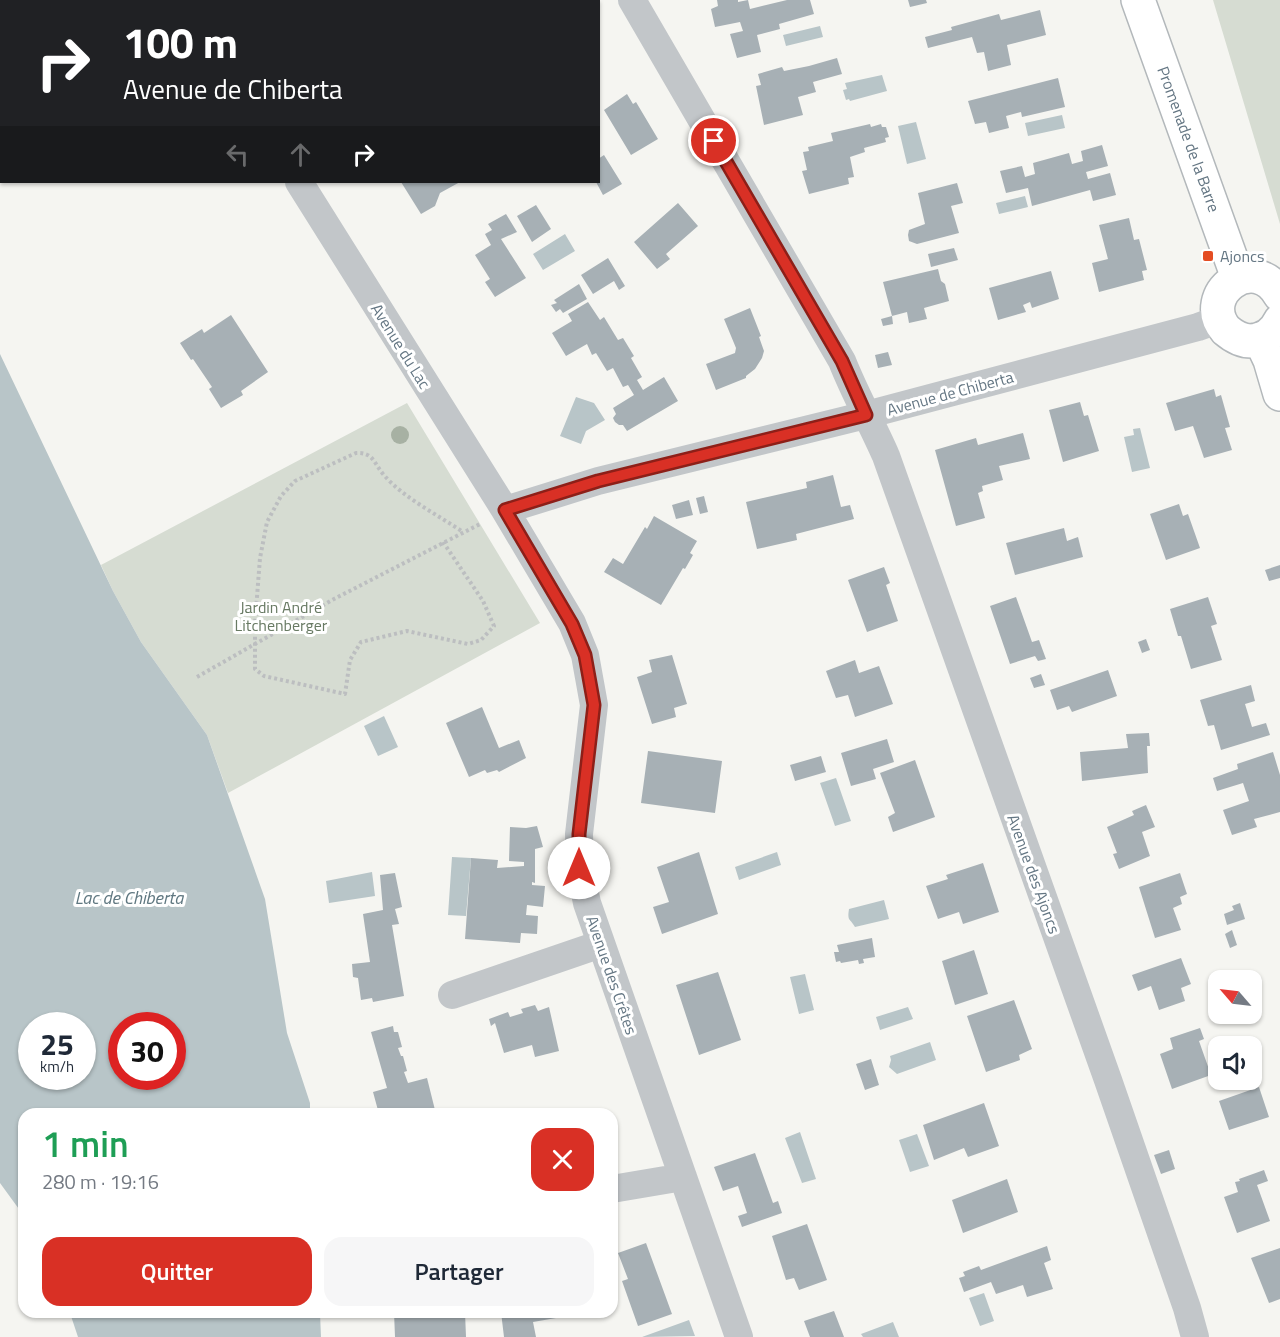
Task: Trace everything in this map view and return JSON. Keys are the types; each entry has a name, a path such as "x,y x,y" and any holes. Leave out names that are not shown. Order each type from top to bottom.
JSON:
{"main road":[{"name":"Promenade de la Barre","path":"1138,0 1238,278"},
{"path":"1270,330 1252,341 1236,337 1224,327 1220,320 1218,310 1223,291 1238,278 1254,276 1274,286 1280,295"},
{"path":"1270,330 1270,360 1280,394"}],"street":[{"name":"Avenue des Ajoncs","path":"632,0 842,361 885,456 1108,1080 1195,1337"},
{"name":"Avenue du Lac","path":"300,183 496,515"},
{"name":"Avenue de Chiberta","path":"496,515 598,481 866,415 1220,320"},
{"name":"Avenue des Crêtes","path":"496,515 572,624 585,655 594,705 579,834 579,868 587,903 739,1337"},
{"path":"452,995 601,944"},
{"path":"618,1188 683,1177"}],"path":[{"path":"443,542 483,601 494,626 481,640 468,644 407,631 361,642 350,660 345,694 264,676 255,669 260,558 267,522 281,496 295,481 356,453 363,453 374,459 383,474 403,492 463,532"},
{"path":"197,677 334,599 496,515"}],"green space":[{"path":"1213,0 1280,0 1280,224"},
{"name":"Jardin André Litchenberger","path":"407,403 540,623 228,793 207,735 141,642 101,565"}],"water":[{"path":"820,26 823,37 786,46 783,35"},
{"path":"882,75 887,91 850,101 846,100 843,90 847,89 845,83"},
{"path":"1062,115 1065,128 1028,136 1025,123"},
{"path":"916,122 926,159 907,164 898,126"},
{"path":"1025,196 1028,207 999,214 996,203"},
{"path":"565,234 575,251 543,270 533,254"},
{"name":"Lac de Chiberta","path":"0,354 113,591 141,642 207,735 265,899 287,1033 310,1103 310,1108 18,1108 18,1208 0,1183"},
{"path":"576,397 594,403 605,420 586,431 581,444 560,436"},
{"path":"1140,428 1150,468 1132,472 1124,437 1134,435 1133,429"},
{"path":"384,716 398,747 378,756 364,726"},
{"path":"836,778 851,821 835,826 820,783"},
{"path":"777,852 781,865 739,880 735,867"},
{"path":"452,857 471,858 466,916 448,915"},
{"path":"372,872 375,896 329,903 326,881"},
{"path":"884,900 889,919 855,927 849,920 849,909"},
{"path":"805,974 814,1010 799,1014 790,977"},
{"path":"908,1007 913,1019 880,1030 876,1017"},
{"path":"930,1042 936,1060 897,1074 889,1067 890,1056"},
{"path":"800,1132 816,1179 802,1183 785,1138"},
{"path":"917,1134 929,1166 910,1172 899,1140"},
{"path":"984,1293 994,1321 980,1326 969,1298"},
{"path":"72,1318 320,1318 321,1337 78,1337"},
{"path":"689,1320 695,1336 642,1337"},
{"path":"893,1322 899,1337 863,1337 861,1334"}],"building":[{"path":"717,0 738,0 738,2 748,0 750,9 787,0 810,0 814,14 779,24 780,29 757,35 761,52 737,58 730,34 743,31 740,22 715,27 711,9 718,6"},
{"path":"908,0 926,0 927,3 910,7"},
{"path":"1040,10 1046,35 1007,45 1011,65 988,71 984,52 977,53 972,37 928,48 925,37 952,30 951,27 999,14 1001,20"},
{"path":"837,58 842,74 813,82 816,92 798,97 803,115 764,125 756,86 761,85 758,74 782,67 784,71 809,66"},
{"path":"1058,78 1065,107 1022,117 1021,112 1006,116 1009,128 989,133 986,122 975,124 968,101"},
{"path":"627,94 633,104 636,102 658,139 631,155 604,110"},
{"path":"870,124 871,127 881,124 882,127 886,127 889,137 885,138 886,142 864,148 865,152 850,157 854,177 848,178 849,184 809,194 802,171 807,170 803,152 809,151 808,147 833,141 831,133"},
{"path":"1102,145 1108,166 1086,172 1088,179 1110,173 1116,195 1093,201 1090,190 1032,206 1028,188 1006,193 1000,171 1022,166 1025,177 1035,174 1033,163 1069,153 1072,164 1083,161 1081,151"},
{"path":"604,155 622,184 603,195 597,183 600,183 600,158"},
{"path":"402,183 458,183 440,193 435,206 421,214"},
{"path":"957,183 963,203 951,206 959,233 917,244 909,241 909,230 925,224 918,193"},
{"path":"678,203 698,226 666,254 670,259 657,269 634,242"},
{"path":"536,205 551,229 532,242 517,216"},
{"path":"506,214 517,232 501,239 526,278 495,297 485,282 490,279 475,255 491,245 485,234 492,230 488,224"},
{"path":"1129,218 1134,240 1139,239 1147,270 1142,271 1144,280 1099,292 1092,263 1108,259 1099,225"},
{"path":"954,248 958,260 931,267 928,254"},
{"path":"608,258 625,286 619,290 614,281 593,294 581,275"},
{"path":"938,269 949,301 924,308 927,319 909,323 907,312 892,316 883,282"},
{"path":"1051,271 1059,299 1032,308 1030,302 1023,305 1026,312 998,320 989,288"},
{"path":"579,284 587,299 563,313 560,309 556,312 551,305 557,303 554,300"},
{"path":"588,302 600,320 604,317 618,340 623,338 634,356 631,358 642,377 637,380 643,390 664,377 678,401 627,431 623,425 615,422 613,418 616,414 613,408 634,395 628,385 623,387 613,368 607,371 596,353 592,355 587,344 566,356 552,333 572,321 568,314"},
{"path":"750,308 761,336 759,337 764,351 762,358 746,378 716,390 706,364 735,353 736,348 724,319"},
{"path":"231,315 268,372 241,391 243,395 221,408 209,389 212,387 180,343 202,329 204,333"},
{"path":"892,316 893,324 883,326 881,319"},
{"path":"888,352 892,365 878,368 875,355"},
{"path":"1214,389 1216,397 1221,395 1230,427 1225,428 1232,450 1204,458 1193,426 1175,431 1166,403"},
{"path":"1080,402 1084,416 1088,415 1099,451 1063,462 1049,410"},
{"path":"1023,433 1030,459 999,466 1003,480 982,486 983,491 978,493 985,518 956,526 935,450 976,438 978,445"},
{"path":"833,475 841,507 850,505 854,519 796,534 797,540 757,549 746,502 807,488 806,482"},
{"path":"704,496 708,512 700,514 696,498"},
{"path":"689,500 693,515 676,519 672,505"},
{"path":"1179,504 1183,516 1188,514 1200,548 1166,560 1150,514"},
{"path":"654,516 697,541 690,553 693,555 661,605 604,572 613,558 623,564"},
{"path":"1064,528 1067,541 1078,537 1083,557 1015,575 1006,543"},
{"path":"1280,565 1280,578 1269,581 1265,570"},
{"path":"884,567 890,583 886,585 898,621 867,632 848,580"},
{"path":"1016,597 1032,642 1039,640 1046,659 1038,661 1035,656 1010,664 990,606"},
{"path":"1208,597 1217,624 1211,626 1222,660 1191,669 1170,609"},
{"path":"1146,639 1150,650 1142,653 1138,642"},
{"path":"672,655 687,704 674,708 676,717 652,724 637,677 652,672 649,660"},
{"path":"855,660 859,673 879,666 893,704 855,717 848,695 836,698 826,671"},
{"path":"1108,670 1117,696 1072,712 1069,706 1057,710 1050,690"},
{"path":"1041,674 1045,685 1034,688 1030,678"},
{"path":"1251,685 1255,701 1245,704 1252,727 1266,723 1270,735 1221,750 1214,725 1208,726 1200,700"},
{"path":"482,707 499,748 519,740 526,758 499,772 497,770 487,773 485,770 469,777 446,723"},
{"path":"1149,733 1148,773 1082,781 1080,752 1128,748 1126,734"},
{"path":"887,739 894,762 873,769 876,779 851,786 841,753"},
{"path":"648,751 722,761 715,813 641,803"},
{"path":"1273,752 1280,775 1280,812 1254,819 1257,827 1232,835 1223,810 1249,801 1243,783 1217,791 1213,778 1238,769 1237,764"},
{"path":"821,756 826,772 795,781 790,765"},
{"path":"915,760 935,817 893,832 888,817 895,813 880,773"},
{"path":"1146,805 1155,827 1142,832 1150,856 1119,869 1113,854 1117,853 1107,827 1134,815 1132,811"},
{"path":"537,826 543,847 535,849 535,883 532,882 532,885 545,886 543,907 527,905 526,915 538,916 537,934 521,933 520,943 465,939 471,858 498,860 497,868 524,866 524,862 509,861 510,827"},
{"path":"699,852 718,914 662,934 653,907 669,902 657,867"},
{"path":"983,863 999,912 963,924 959,912 938,919 926,886 948,879 946,875"},
{"path":"395,873 402,907 395,909 399,924 392,925 404,996 373,1002 372,998 361,1000 358,978 353,977 352,964 370,962 363,914 383,910 380,875"},
{"path":"1180,873 1187,894 1180,897 1182,904 1173,908 1181,930 1155,938 1139,887"},
{"path":"1240,903 1245,919 1227,925 1224,914 1234,910 1232,906"},
{"path":"1232,930 1237,945 1230,948 1225,934"},
{"path":"872,938 875,957 863,959 864,963 859,964 858,960 836,962 834,952 839,952 837,945"},
{"path":"974,950 988,994 955,1005 942,961"},
{"path":"1181,958 1191,984 1181,988 1185,1001 1159,1010 1151,986 1138,991 1132,975"},
{"path":"718,972 741,1040 699,1055 676,985"},
{"path":"1014,1000 1032,1049 1019,1055 1020,1060 986,1072 967,1016"},
{"path":"535,1005 538,1011 549,1007 559,1051 535,1057 532,1045 504,1053 495,1023 491,1026 489,1019 508,1012 510,1017 523,1013 521,1009"},
{"path":"393,1026 394,1032 398,1032 402,1047 398,1048 403,1056 407,1071 404,1072 408,1083 427,1078 434,1108 377,1108 373,1092 387,1088 371,1032"},
{"path":"1200,1028 1204,1039 1199,1041 1208,1066 1208,1076 1172,1089 1160,1054 1173,1049 1170,1038"},
{"path":"871,1059 879,1085 865,1090 856,1064"},
{"path":"1250,1090 1260,1090 1269,1117 1229,1130 1219,1101"},
{"path":"984,1103 999,1146 968,1157 964,1148 934,1160 923,1125"},
{"path":"1169,1150 1175,1169 1161,1174 1154,1155"},
{"path":"755,1153 773,1203 778,1201 782,1213 742,1227 738,1216 747,1213 738,1186 723,1191 714,1167"},
{"path":"1264,1170 1268,1181 1257,1185 1270,1221 1237,1233 1224,1197 1238,1192 1235,1182 1240,1181 1239,1179"},
{"path":"1007,1179 1018,1212 963,1233 952,1200"},
{"path":"807,1224 827,1280 799,1290 794,1278 786,1280 772,1236"},
{"path":"646,1243 672,1314 638,1326 622,1281 628,1279 618,1253"},
{"path":"1047,1246 1051,1260 1044,1263 1053,1289 1027,1297 1023,1285 996,1294 991,1282 964,1292 959,1278 965,1276 963,1272 979,1266 981,1270"},
{"path":"1280,1248 1280,1299 1269,1303 1251,1258"},
{"path":"834,1311 844,1337 810,1337 804,1321"},
{"path":"394,1318 465,1318 466,1337 395,1337"},
{"path":"502,1318 556,1318 533,1322 536,1337 504,1337"}],"place":[{"name":"Ajoncs","path":"1208,256"}],"route":[{"path":"579,868 579,834 594,705 585,655 572,624 505,510 598,481 866,415 842,361 714,141"}]}
